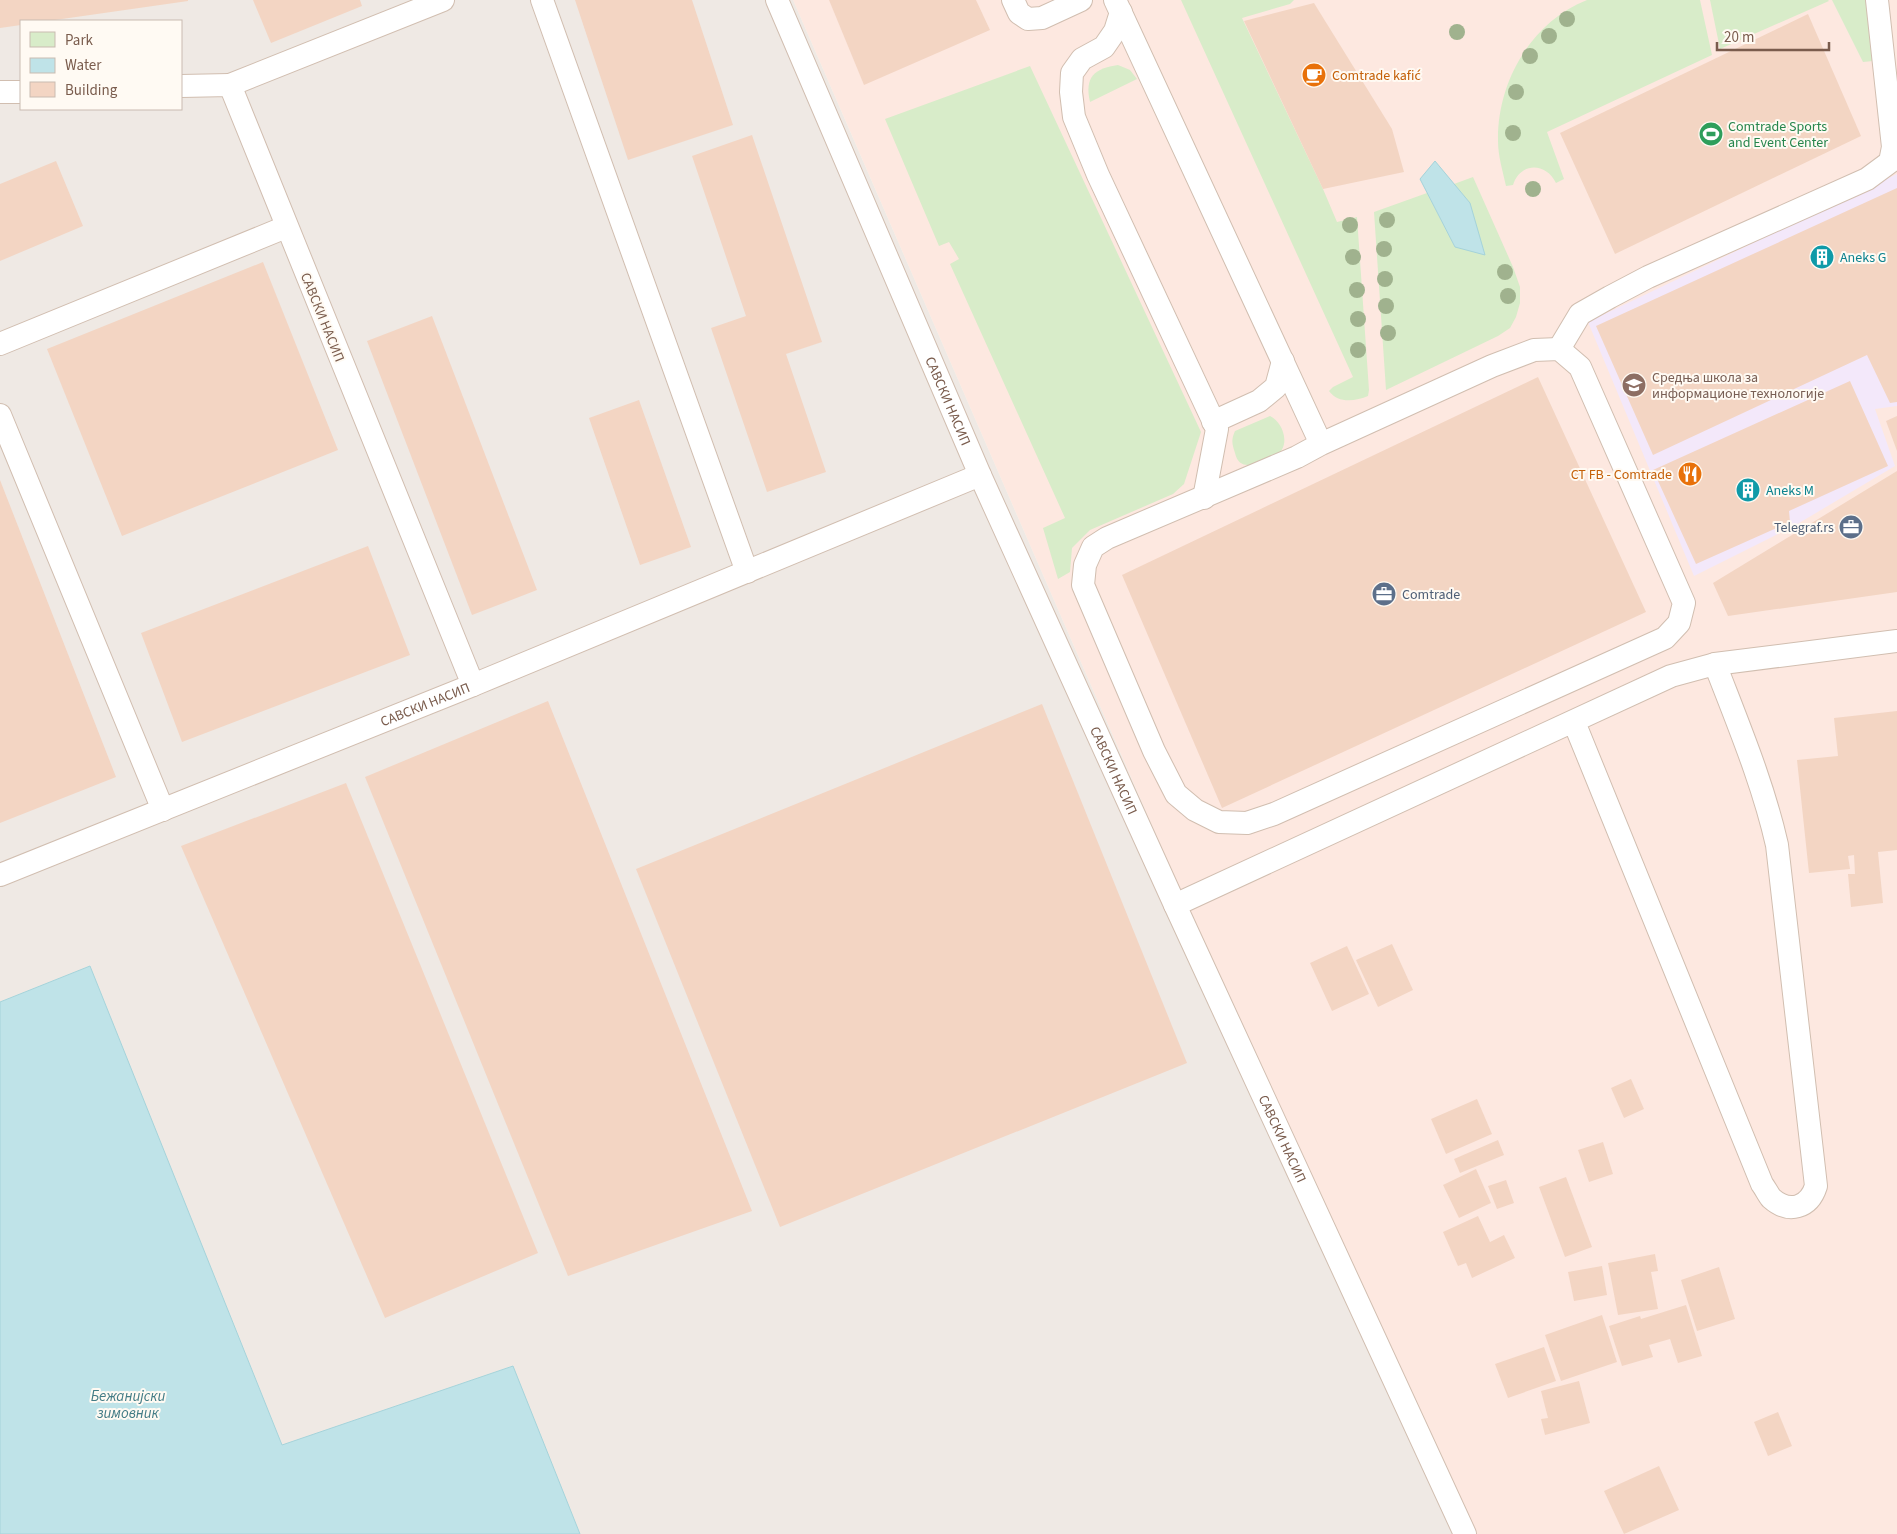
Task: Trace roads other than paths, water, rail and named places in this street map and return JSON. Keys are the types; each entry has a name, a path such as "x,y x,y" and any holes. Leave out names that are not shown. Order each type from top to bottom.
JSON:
{"lane":[{"path":"182,86 230,84 443,0"},
{"path":"542,0 747,572"},
{"name":"САВСКИ НАСИП","path":"777,0 980,475 1175,905 1466,1534"},
{"path":"1013,0 1019,13 1028,19 1042,18 1081,0"},
{"path":"1559,349 1580,314 1648,277 1867,179 1890,162 1893,146 1877,0"},
{"path":"1118,6 1321,444"},
{"path":"1118,6 1116,31 1104,47 1082,59 1072,73 1071,92 1074,117 1098,175 1217,429 1204,498"},
{"name":"САВСКИ НАСИП","path":"0,875 473,686 286,227 230,84"},
{"path":"0,92 20,92"},
{"path":"0,344 286,227"},
{"path":"1559,349 1580,367 1684,603 1679,623 1665,638 1274,814 1247,823 1219,822 1195,810 1176,794 1154,751 1083,584 1085,566 1092,548 1107,538 1204,498 1297,457 1321,444 1397,408 1525,353 1534,350 1559,349"},
{"path":"1213,422 1259,401 1276,387 1283,361"},
{"path":"0,415 163,810"},
{"path":"473,686 980,475"},
{"path":"1175,905 1671,676 1715,664 1897,641"},
{"path":"1574,722 1762,1184 1771,1198 1785,1206 1803,1206 1813,1196 1816,1186 1777,846 1769,810 1758,775 1715,664"}],"water":[{"path":"1435,161 1470,203 1485,255 1455,247 1420,179"},
{"name":"Бежанијски зимовник","path":"90,966 282,1445 513,1366 580,1534 0,1534 0,1002"}],"place":[{"name":"Comtrade kafić","path":"1314,75"},
{"name":"Comtrade Sports and Event Center","path":"1711,134"},
{"name":"Aneks G","path":"1822,257"},
{"name":"Средња школа за информационе технологије","path":"1634,385"},
{"name":"CT FB - Comtrade","path":"1690,474"},
{"name":"Aneks M","path":"1748,490"},
{"name":"Telegraf.rs","path":"1851,527"},
{"name":"Comtrade","path":"1384,594"}]}
